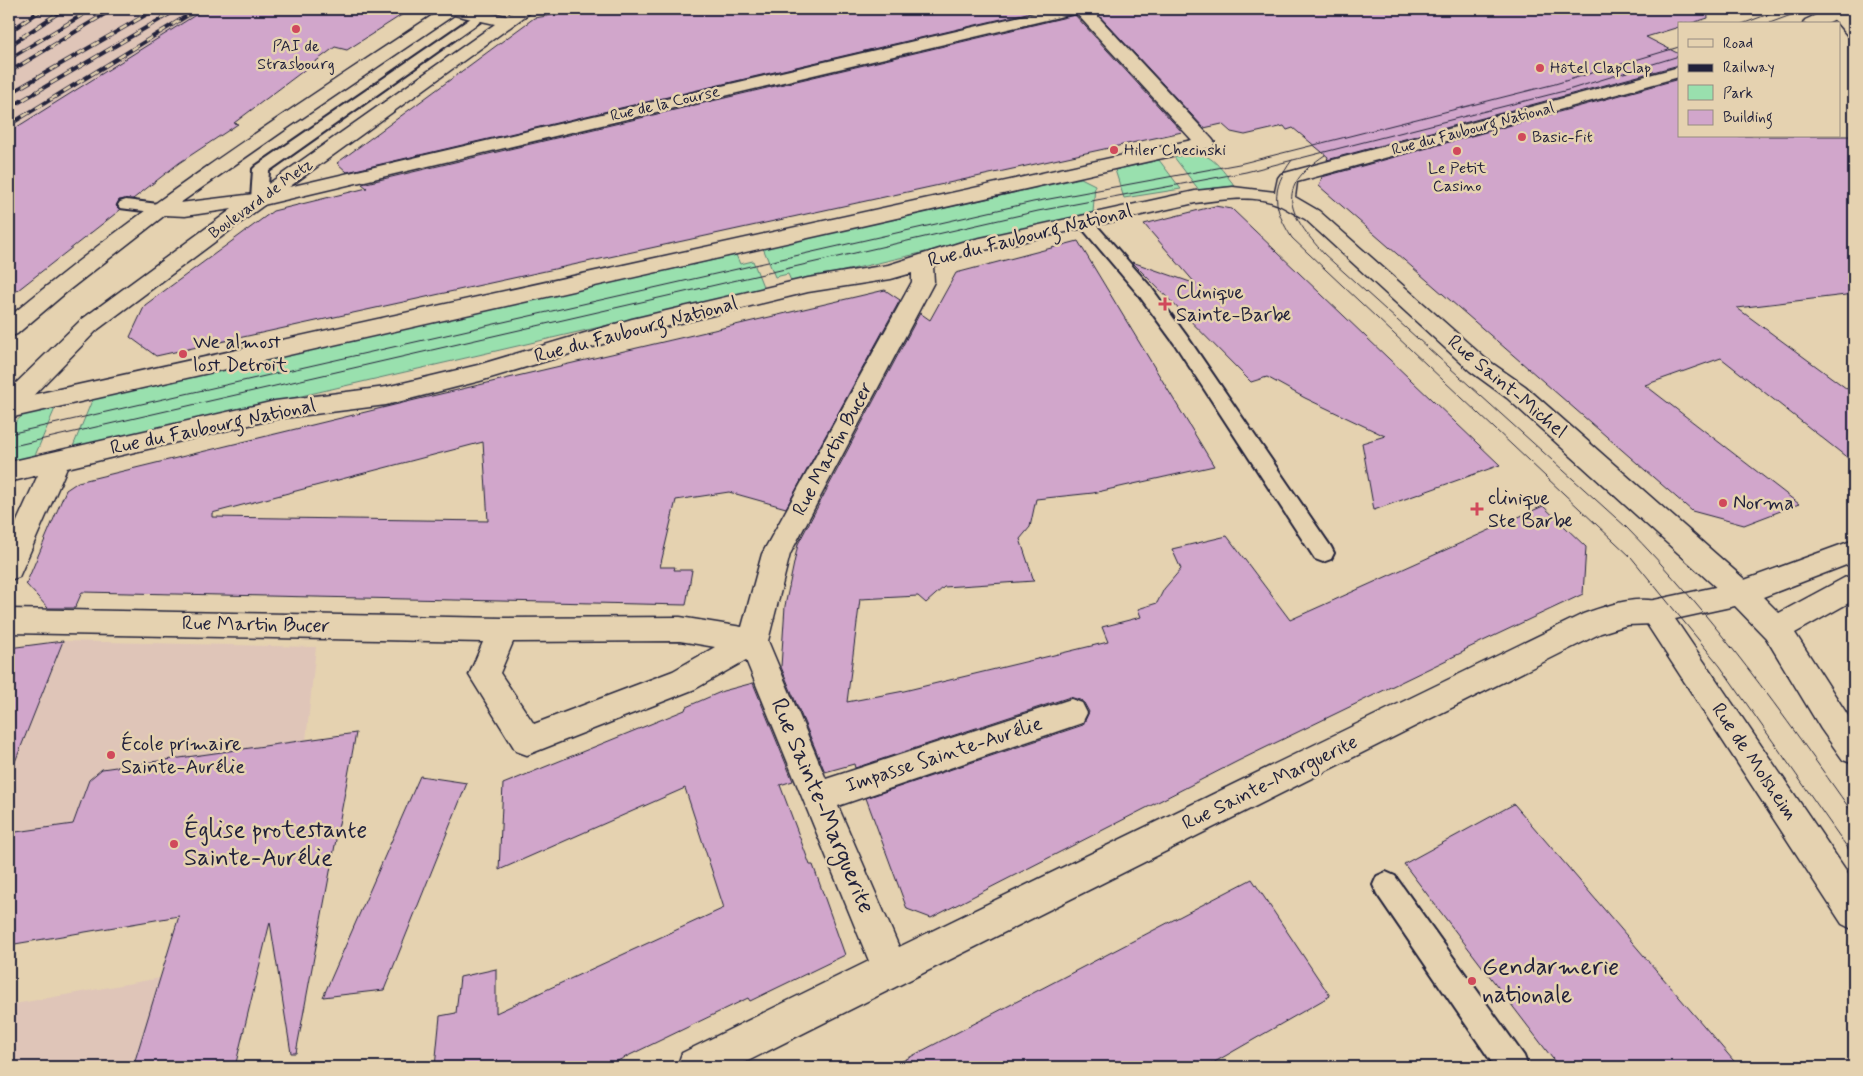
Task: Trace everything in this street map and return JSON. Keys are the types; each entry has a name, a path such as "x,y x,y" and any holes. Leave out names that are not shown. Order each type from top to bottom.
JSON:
{"street":[{"path":"9,329 57,286 160,208 453,9 524,13"},
{"name":"Rue de la Course","path":"160,208 185,210 259,200 1071,9"},
{"path":"9,409 1205,143 1082,9"},
{"path":"1814,22 1837,10 1854,32"},
{"name":"Boulevard de Metz","path":"9,405 89,325 259,200 524,13"},
{"name":"Rue du Faubourg National","path":"9,472 275,410 386,396 480,373 632,327 808,286 891,272 962,249 1084,221 1216,194 1274,198 1288,178 1678,72"},
{"name":"Rue Saint-Michel","path":"1274,198 1312,215 1478,365 1516,392 1741,593"},
{"name":"Rue Martin Bucer","path":"9,621 503,630 680,629 753,641 776,554 923,282 922,262"},
{"path":"9,569 57,461"},
{"path":"1854,552 1741,593 1776,629 1832,719 1854,750"},
{"path":"1776,629 1854,586"},
{"name":"Rue Sainte-Marguerite","path":"696,1067 1593,623 1627,613 1654,612 1741,593"},
{"name":"Rue de Molsheim","path":"1654,612 1854,912"},
{"path":"503,630 484,675 528,741 684,680 753,641"},
{"name":"Rue Sainte-Marguerite","path":"753,641 808,778 818,796 891,970"},
{"name":"Impasse Sainte-Aurélie","path":"818,796 1071,713"}],"lane":[{"path":"259,200 261,169 487,12"},
{"path":"126,205 160,208"},
{"path":"1084,221 1144,290 1180,339 1323,553"},
{"path":"1386,885 1513,1067"}],"shaded area":[{"path":"9,9 231,9 156,56 9,164"},
{"name":"École primaire Sainte-Aurélie","path":"63,641 316,647 306,741 102,769 89,780 73,824 19,832 9,857 9,779"},
{"path":"160,978 133,1067 9,1067 9,1005"}],"green space":[{"path":"1196,153 1202,154 1213,161 1223,170 1235,186 1199,190 1174,157"},
{"path":"1159,160 1181,189 1124,198 1115,170"},
{"path":"1081,178 1095,185 1093,213 792,283 788,274 775,277 763,248"},
{"path":"736,255 740,264 753,261 764,289 72,449 93,398"},
{"path":"56,406 34,458 9,464 9,428 24,414"}],"building":[{"path":"205,9 411,9 347,50 335,47 234,123 238,124 179,163 133,199 119,200 116,206 120,210 9,297 9,132"},
{"path":"592,9 1044,9 347,172 337,163 534,18"},
{"path":"1093,9 1707,9 1708,18 1695,22 1678,22 1678,27 1646,37 1678,53 1678,65 1327,160 1328,157 1293,128 1287,130 1284,126 1245,135 1231,132 1222,124 1204,128"},
{"path":"1075,15 1182,132 156,356 130,337 145,305 273,211 367,188 362,184"},
{"path":"1678,79 1678,138 1840,138 1840,136 1854,136 1854,294 1737,308 1854,394 1854,463 1721,358 1645,385 1799,504 1744,525 1692,511 1319,186 1322,177"},
{"path":"1215,206 1232,209 1500,465 1374,510 1362,443 1385,436 1305,398 1267,377 1251,382 1132,262 1196,284 1144,224"},
{"path":"1078,241 1214,466 1093,493 1036,499 1030,527 1020,539 1034,581 944,587 926,603 918,596 860,599 847,702 904,691 1108,642 1102,627 1141,617 1138,609 1157,603 1164,589 1181,569 1172,549 1227,536 1290,620 1543,506 1586,547 1583,594 1238,761 931,918 907,909 866,798 1083,725 1089,712 1083,701 1070,697 855,768 854,764 825,772 781,667 785,606 798,544 920,313 930,320 956,273"},
{"path":"885,290 900,300 786,508 729,492 676,500 660,567 675,567 674,570 692,570 686,605 82,592 75,608 48,608 26,584 66,490 78,482 419,399","holes":["483,442 488,521 212,517 212,513"]},
{"path":"63,641 11,772 9,771 9,648"},
{"path":"753,683 793,781 780,785 810,865 813,865 845,955 750,1001 748,998 605,1067 435,1067 440,1016 456,1013 460,977 496,969 496,1013 724,908 685,788 499,870 503,784 685,710 686,707 723,691"},
{"name":"Église protestante Sainte-Aurélie","path":"356,733 296,1053 291,1053 270,922 235,1067 133,1067 179,916 9,945 9,833 73,824 89,780 102,769"},
{"path":"420,776 467,783 384,990 323,997"},
{"path":"1514,804 1739,1067 1559,1067 1404,864"},
{"path":"1252,879 1330,996 1206,1067 891,1067"}],"tram line":[{"path":"1747,22 1782,9"},
{"path":"1772,22 1807,9"},
{"path":"9,434 1033,202 1239,164 1555,84 1678,47"},
{"path":"1292,160 1568,90 1678,56"},
{"path":"1325,155 1309,167 1298,179 1293,191 1292,202 1295,214 1312,240 1324,254 1626,527 1658,560 1746,666 1854,815"},
{"path":"9,447 1038,211 1246,172 1292,160"},
{"path":"1292,160 1280,181 1277,199 1281,217 1292,238 1631,557 1720,666 1854,857"}],"railway":[{"path":"9,32 43,9"},
{"path":"9,46 64,9"},
{"path":"9,59 92,9"},
{"path":"9,72 113,9"},
{"path":"9,94 156,9"},
{"path":"9,108 178,9"},
{"path":"9,125 198,9"}],"place":[{"name":"PAI de Strasbourg","path":"296,29"},
{"name":"Hôtel ClapClap","path":"1540,68"},
{"name":"Basic-Fit","path":"1522,137"},
{"name":"Hiler Checinski","path":"1114,150"},
{"name":"Le Petit Casino","path":"1457,151"},
{"name":"Clinique Sainte-Barbe","path":"1165,304"},
{"name":"We almost lost Detroit","path":"183,354"},
{"name":"Norma","path":"1723,503"},
{"name":"clinique Ste Barbe","path":"1477,509"},
{"name":"École primaire Sainte-Aurélie","path":"111,755"},
{"name":"Église protestante Sainte-Aurélie","path":"174,844"},
{"name":"Gendarmerie nationale","path":"1472,981"}]}
